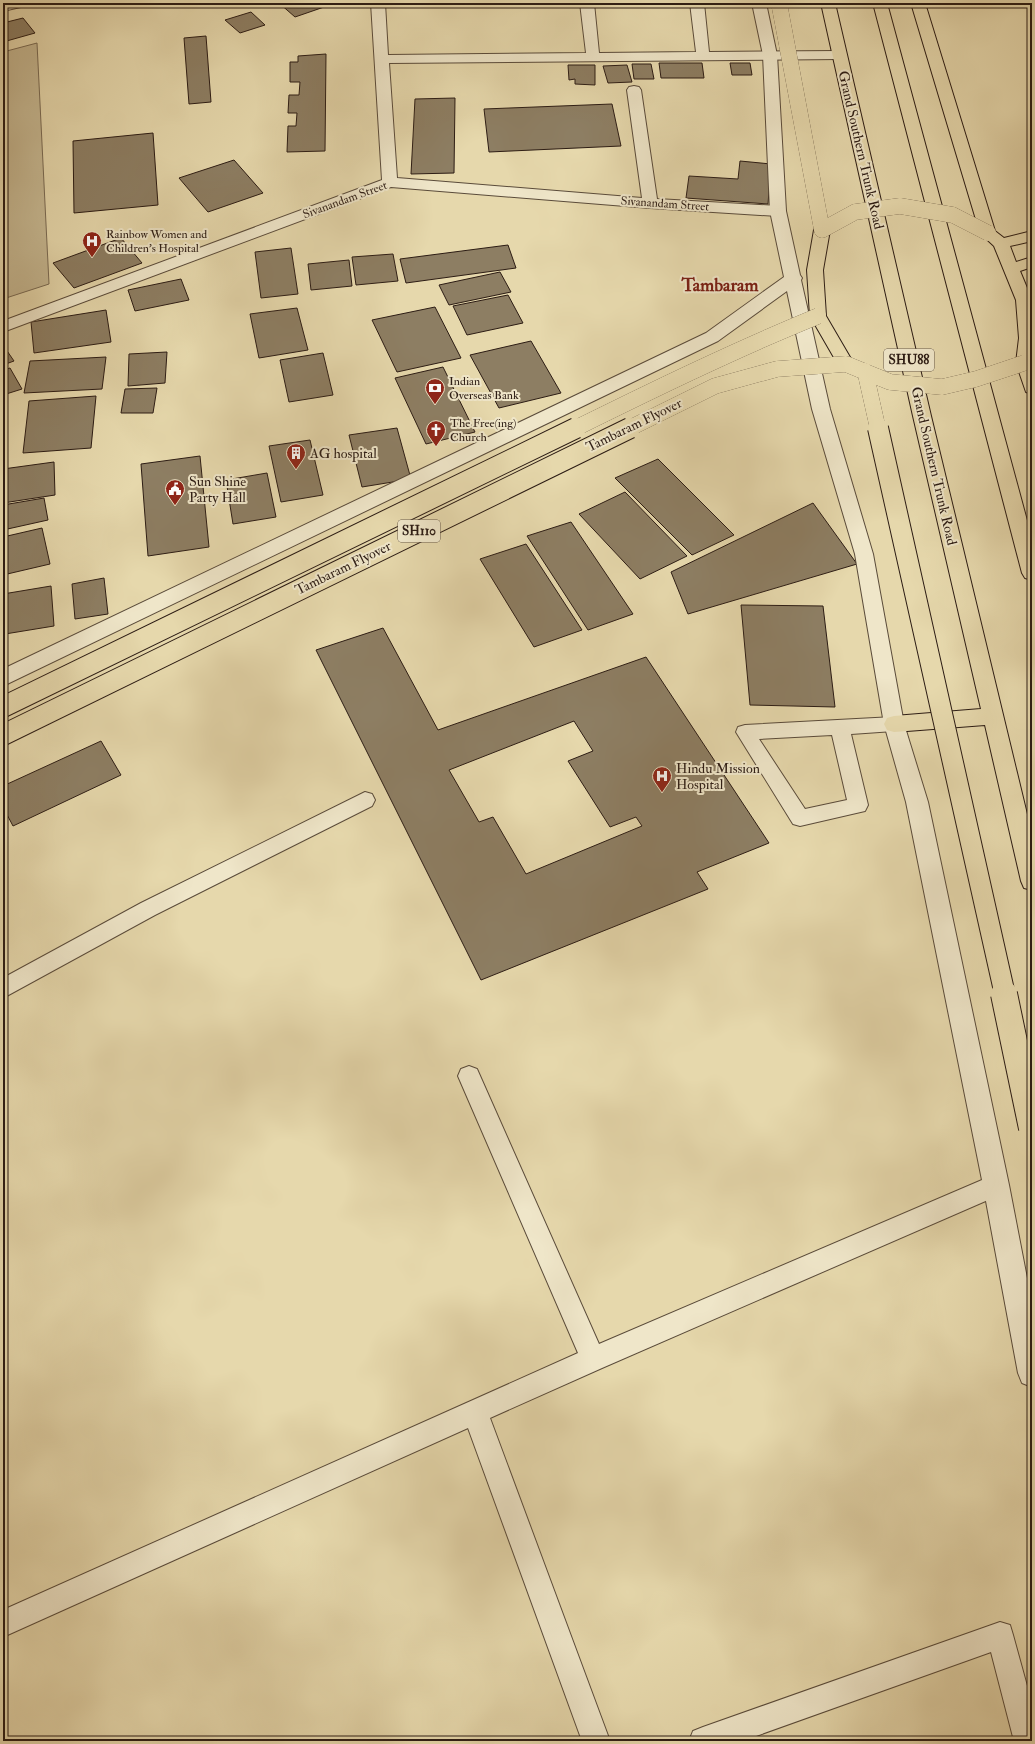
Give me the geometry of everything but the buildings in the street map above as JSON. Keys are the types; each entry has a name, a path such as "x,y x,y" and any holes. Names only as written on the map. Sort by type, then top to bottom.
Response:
{"main road":[{"path":"779,3 822,230 815,270 818,316 846,364 890,382 942,387 976,379 1024,363"},
{"name":"Grand Southern Trunk Road","path":"828,3 920,408 1032,881"},
{"path":"880,3 984,398 1032,572"},
{"path":"918,3 988,233"},
{"path":"822,230 855,212 900,206 953,215 988,233 1001,244 1024,300 1027,338 1024,363 1032,388"},
{"path":"1001,244 1032,236"},
{"path":"1011,269 1032,262"},
{"name":"Tambaram Flyover","path":"3,707 709,363 760,339 818,316"},
{"name":"Tambaram Flyover","path":"3,735 715,386 777,369 846,364"},
{"path":"865,371 994,942 1032,1128"},
{"path":"894,724 993,716"}],"street":[{"path":"3,7 20,3"},
{"path":"378,3 390,182"},
{"path":"587,3 593,57"},
{"path":"697,3 703,56"},
{"path":"759,3 770,55 778,211 794,278 821,409 864,554 894,724 917,802 996,1185 1032,1373"},
{"path":"382,60 839,55"},
{"path":"634,90 650,203"},
{"name":"Sivanandam Street","path":"3,327 390,182 650,203 778,211"},
{"path":"3,678 712,337 794,278"}],"lane":[{"path":"840,727 858,805 800,818 745,732 894,724"},
{"path":"3,989 148,909 365,800"},
{"path":"469,1076 593,1359"},
{"path":"3,1624 593,1359 996,1185"},
{"path":"475,1412 596,1741"},
{"path":"703,1741 1000,1635 1028,1741"}],"shaded area":[{"path":"37,43 49,284 3,299 3,52"}],"place":[{"name":"Rainbow Women and Children's Hospital","path":"92,258"},
{"name":"Indian Overseas Bank","path":"435,405"},
{"name":"The Free(ing) Church","path":"436,447"},
{"name":"AG hospital","path":"296,470"},
{"name":"Sun Shine Party Hall","path":"175,506"},
{"name":"Hindu Mission Hospital","path":"662,793"}],"district":[{"name":"Tambaram","path":"720,285"}]}
